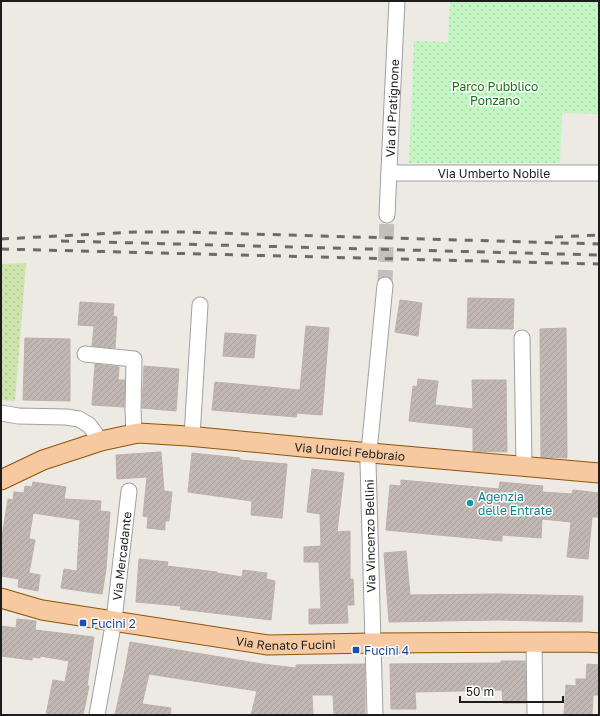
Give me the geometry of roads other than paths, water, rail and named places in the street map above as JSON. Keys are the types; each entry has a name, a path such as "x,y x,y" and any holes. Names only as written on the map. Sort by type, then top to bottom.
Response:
{"main road":[{"name":"Via Undici Febbraio","path":"1,480 42,460 101,441 138,433 192,436 599,473"},
{"name":"Via Renato Fucini","path":"1,598 42,610 268,645 534,642 599,643"}],"street":[{"name":"Via di Pratignone","path":"387,215 398,1"},
{"name":"Via Umberto Nobile","path":"389,173 599,173"},
{"name":"Via Vincenzo Bellini","path":"374,715 368,453 385,285"},
{"path":"192,436 200,305"},
{"path":"522,338 524,466"},
{"path":"85,354 134,359 134,434"},
{"path":"1,413 18,416 66,417 79,419 89,425 101,441"},
{"name":"Via Mercadante","path":"96,715 114,620 129,491"},
{"path":"534,642 535,715"}],"tunnel":[{"path":"385,285 387,215"}],"railway":[{"path":"1,239 136,232 182,232 599,244"},
{"path":"555,237 599,235"},
{"path":"61,241 599,255"},
{"path":"1,249 599,264"}],"place":[{"name":"Agenzia delle Entrate","path":"470,503"},
{"name":"Fucini 2","path":"83,623"},
{"name":"Fucini 4","path":"356,650"}],"park label":[{"name":"Parco Pubblico Ponzano","path":"495,93"}]}
